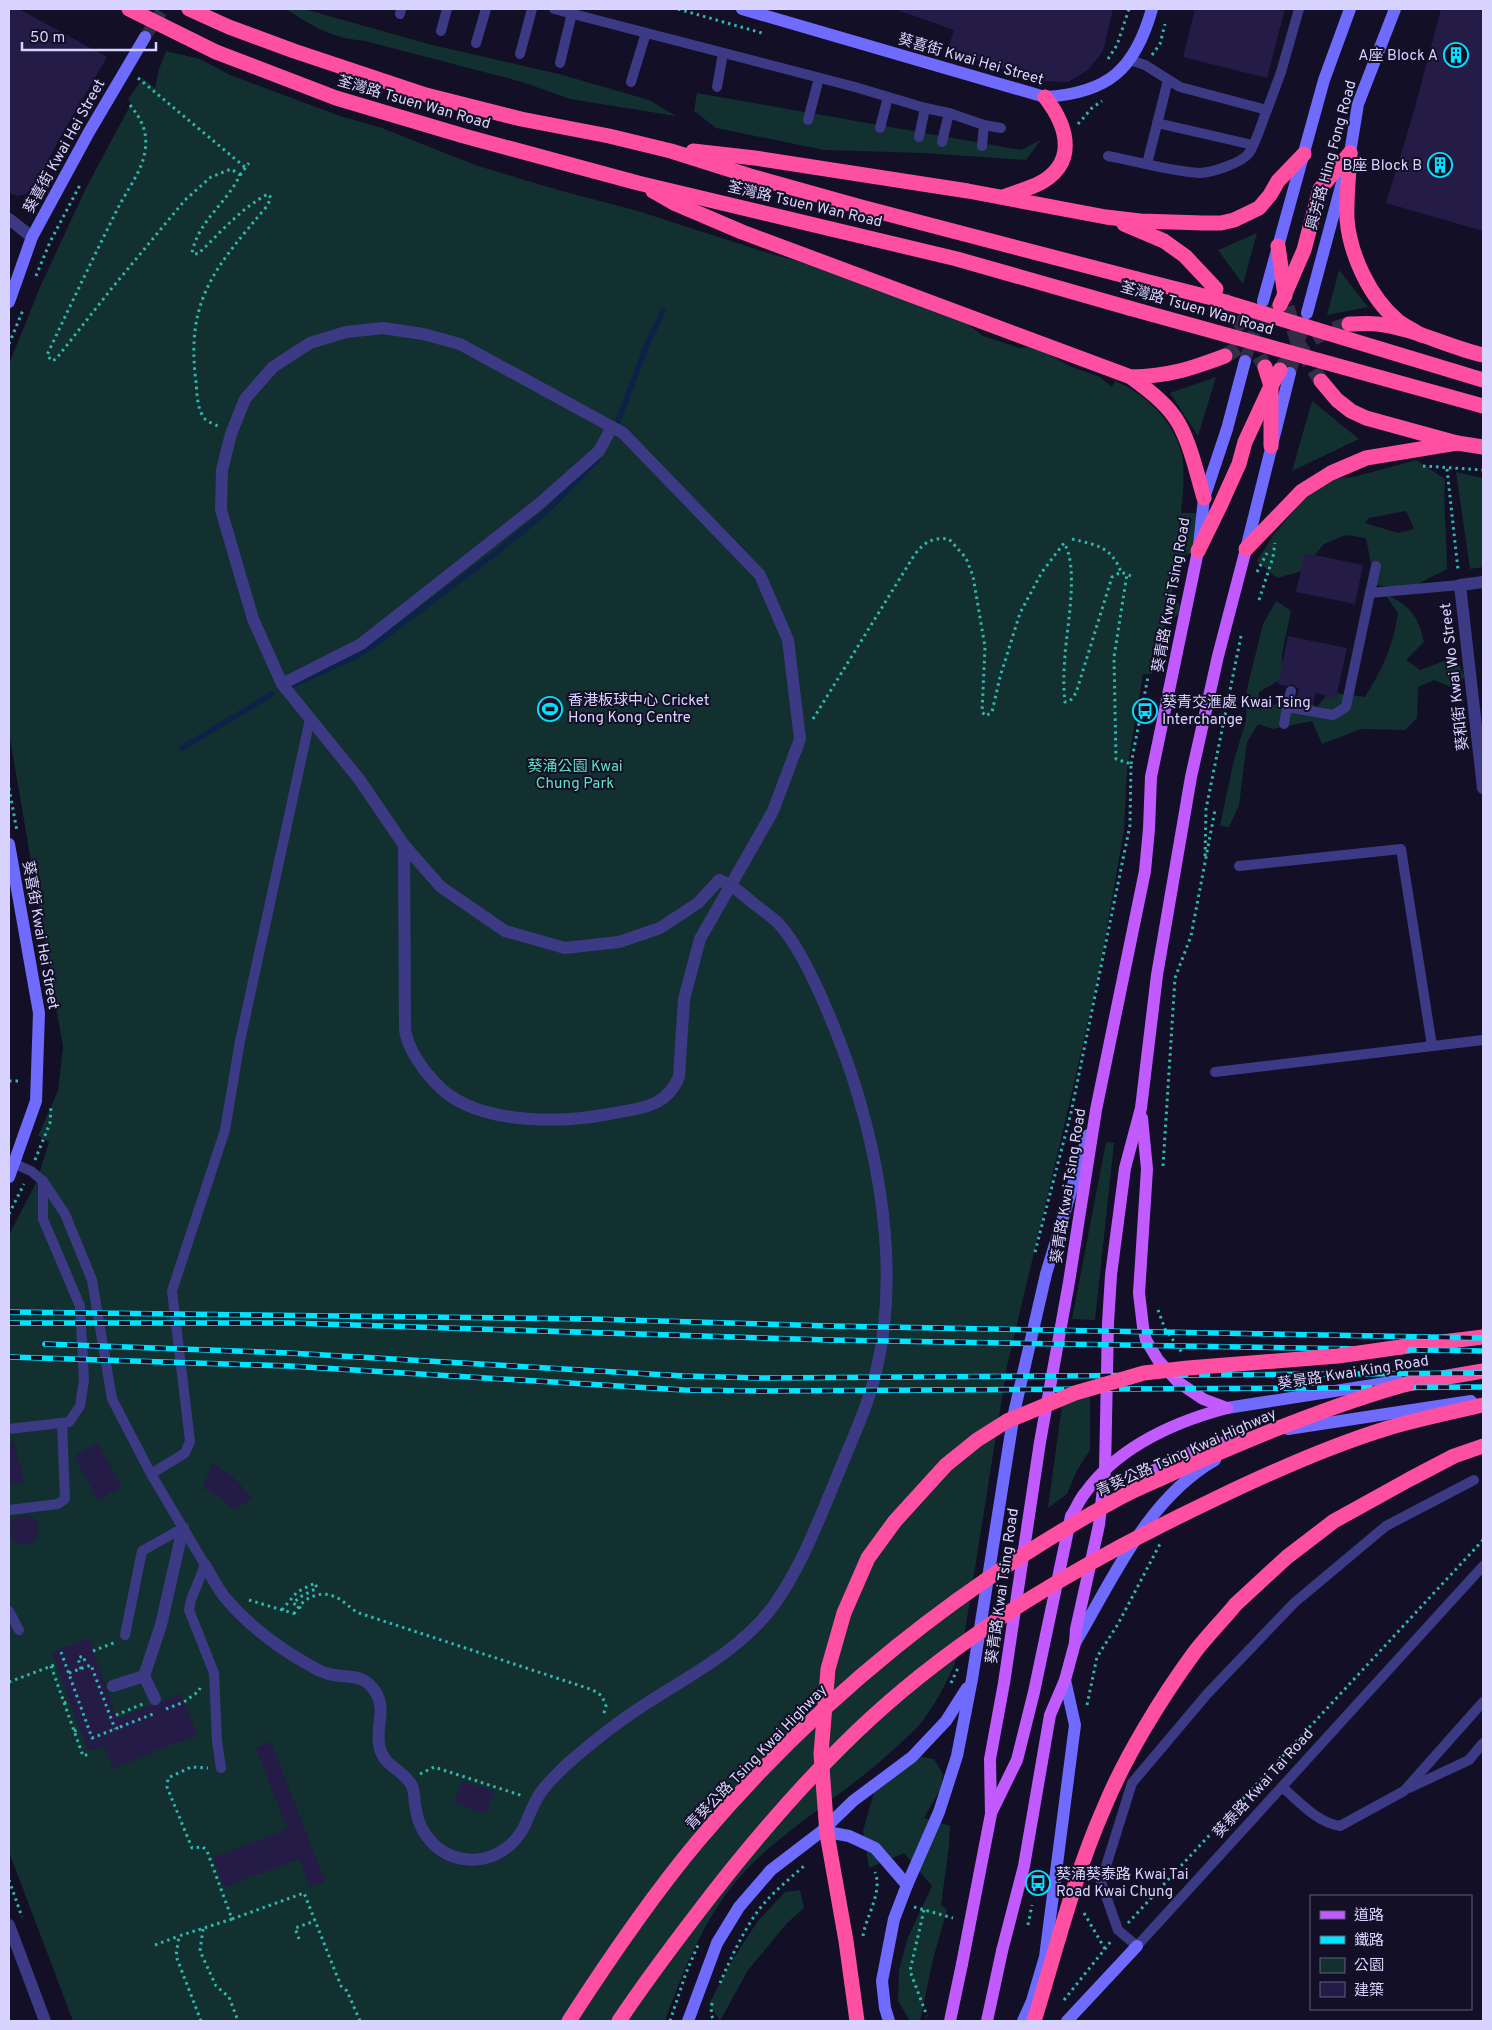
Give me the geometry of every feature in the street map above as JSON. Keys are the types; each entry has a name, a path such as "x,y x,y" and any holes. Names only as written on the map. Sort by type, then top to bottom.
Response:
{"highway":[{"name":"荃灣路 Tsuen Wan Road","path":"128,9 216,52 336,98 455,133 638,182 939,255 1483,406"},
{"name":"荃灣路 Tsuen Wan Road","path":"189,9 229,27 426,95 521,119 609,136 671,151 750,176 861,207 1212,298 1483,380"},
{"path":"1002,197 1037,184 1050,176 1060,166 1065,154 1064,132 1056,112 1045,97"},
{"path":"671,151 704,152 755,158 1002,197 1106,217 1140,221 1203,223 1221,223 1234,220 1259,208 1270,195 1278,180 1304,154"},
{"path":"1278,246 1284,304 1306,245 1320,189 1350,153"},
{"path":"1350,153 1347,219 1353,250 1364,276 1376,297 1397,320 1421,335"},
{"path":"638,182 674,204 742,232 1131,377 1156,396 1178,423 1192,456 1204,498"},
{"path":"1106,217 1164,241 1185,256 1216,289"},
{"path":"1349,324 1377,324 1421,335 1483,355"},
{"path":"1131,377 1160,376 1189,369 1225,356"},
{"path":"1265,366 1270,386 1271,446"},
{"path":"1198,551 1239,464 1245,442 1270,386 1285,372"},
{"path":"1321,381 1337,400 1351,411 1366,418 1457,443 1483,447"},
{"path":"1246,549 1302,491 1331,473 1366,458 1457,443"},
{"path":"857,2021 846,1941 827,1834 821,1754 828,1669 844,1613 868,1558 895,1521 946,1465 976,1440 1007,1421 1075,1393 1144,1373 1338,1356 1483,1337"},
{"name":"青葵公路 Tsing Kwai Highway","path":"569,2021 661,1888 699,1840 747,1787 795,1737 852,1684 952,1602 1039,1544 1127,1494 1243,1442 1378,1392 1407,1384 1483,1372"},
{"path":"619,2021 682,1933 746,1849 806,1781 872,1718 975,1634 1149,1530 1256,1479 1388,1428 1483,1405"},
{"path":"1034,2021 1078,1876 1104,1807 1166,1694 1195,1652 1236,1604 1272,1570 1334,1521 1410,1478 1454,1456 1483,1446"}],"main road":[{"name":"葵喜街 Kwai Hei Street","path":"742,9 757,11 1045,97 1067,96 1089,90 1116,75 1130,60 1144,34 1152,9"},
{"name":"興芳路 Hing Fong Road","path":"1263,301 1324,80 1350,9"},
{"name":"興芳路 Hing Fong Road","path":"1307,313 1350,153 1358,104 1395,9"},
{"name":"葵喜街 Kwai Hei Street","path":"9,302 32,237 89,132 145,37"},
{"name":"葵青路 Kwai Tsing Road","path":"950,2021 991,1814 990,1759 1004,1683 1040,1442 1072,1264 1096,1110 1145,871 1152,777 1198,551 1204,498 1227,429 1245,361"},
{"path":"987,2021 1002,1951 1024,1866 1050,1715 1065,1680 1075,1643 1099,1524 1105,1470 1107,1340 1111,1275 1125,1168 1141,1108 1157,975 1191,778 1218,656 1271,446 1285,372"},
{"name":"葵喜街 Kwai Hei Street","path":"9,844 39,1013 36,1101 9,1177"},
{"path":"1141,1108 1147,1169 1139,1293 1142,1327 1146,1340 1158,1360 1178,1382 1203,1399 1227,1408"},
{"path":"889,2021 885,2008 882,1981 894,1920 906,1885 939,1812 957,1756 972,1679 1014,1414 1046,1274 1096,1110"},
{"name":"葵景路 Kwai King Road","path":"1227,1408 1483,1368"},
{"path":"1099,1524 1126,1491 1150,1472 1176,1457 1205,1447 1283,1430 1483,1399"},
{"path":"991,1814 1017,1760 1034,1692 1071,1516 1084,1494 1105,1470 1131,1450 1158,1434 1186,1421 1227,1408"},
{"path":"1075,1643 1132,1545 1156,1512 1174,1492 1196,1472 1232,1450 1283,1430"},
{"path":"691,2019 717,1943 739,1907 771,1870 822,1831 853,1801 912,1757 946,1721 972,1679"},
{"path":"1023,2021 1032,2001 1045,1957 1075,1725 1065,1680"},
{"path":"822,1831 849,1836 875,1848 906,1885"},
{"name":"葵泰路 Kwai Tai Road","path":"1067,2021 1137,1946"}],"street":[{"path":"9,219 32,237"},
{"path":"205,1566 225,1598 278,1645 324,1673 357,1677 370,1684 377,1694 381,1707 378,1740 380,1752 388,1764 409,1780 414,1792 417,1816 425,1834 443,1851 460,1858 468,1860 488,1857 507,1848 520,1833 534,1803 552,1779 599,1737 720,1656 746,1635 773,1606 814,1532 866,1404 880,1354 885,1320 886,1289 883,1226 874,1157 855,1082 843,1048 816,984 789,939 775,921 732,885 719,880 698,904 660,928 619,942 565,948 505,931 441,887 404,845 359,779 282,684 253,619 221,510 222,470 231,434 245,399 274,367 310,343 346,332 383,328 423,334 460,344 623,433 760,575 788,640 800,739 773,811 732,885 697,948 684,999 680,1071 670,1093 651,1106 588,1118 564,1120 528,1118 484,1110 449,1096 430,1077 416,1060 410,1048 405,1024 404,845"},
{"path":"282,684 361,644 539,504 599,451 612,427"},
{"name":"葵和街 Kwai Wo Street","path":"1483,582 1460,585 1483,788"},
{"path":"153,1700 144,1676 161,1625 183,1528"},
{"path":"113,1686 144,1676"},
{"path":"9,1925 45,2021"}],"lane":[{"path":"441,31 447,9"},
{"path":"476,43 486,9"},
{"path":"520,54 532,9"},
{"path":"554,9 819,78 925,108 950,113 984,126 1001,128"},
{"path":"1108,156 1201,173 1237,162 1248,155 1282,72 1299,9"},
{"path":"560,63 572,14"},
{"path":"631,82 646,33"},
{"path":"717,87 723,53"},
{"path":"1130,60 1144,65 1180,87 1267,110"},
{"path":"808,120 819,78"},
{"path":"1147,164 1168,80"},
{"path":"880,128 888,97"},
{"path":"919,137 925,108"},
{"path":"942,142 950,113"},
{"path":"1157,123 1252,145"},
{"path":"982,146 984,126"},
{"path":"1287,707 1333,715 1346,707 1376,566"},
{"path":"1370,593 1460,585"},
{"path":"1284,724 1291,690"},
{"path":"151,1474 185,1453 190,1441 172,1290 225,1130 240,1041 310,719"},
{"path":"1239,866 1401,849 1432,1046"},
{"path":"1215,1072 1483,1040"},
{"path":"15,1164 31,1171 43,1181 65,1214 92,1280 112,1399 151,1474 205,1566 193,1594 189,1610 214,1672 217,1741 221,1768"},
{"path":"9,1429 69,1422 80,1406 84,1380 80,1306 43,1219 43,1181"},
{"path":"9,1510 58,1504 65,1499 62,1423"},
{"path":"1137,1946 1118,1930 1101,1882 1132,1782 1208,1693 1294,1603 1386,1526 1474,1480"},
{"path":"123,1638 142,1551 183,1528"},
{"name":"葵泰路 Kwai Tai Road","path":"1137,1946 1483,1566"},
{"path":"9,1610 18,1630"},
{"path":"1404,1791 1483,1702"},
{"path":"1282,1787 1319,1819 1328,1824 1340,1826 1404,1791 1469,1760 1483,1744"}],"path":[{"path":"1105,63 1117,45 1128,9"},
{"path":"132,86 142,70"},
{"path":"137,78 246,168"},
{"path":"130,105 142,120 145,138 144,153 134,179 47,355 52,361 56,359 112,288 196,189 211,177 231,170 240,175"},
{"path":"205,418 199,406 192,356 198,310 208,282 224,257 267,206 271,198 268,194 260,198 198,254 192,253 194,241 249,163"},
{"path":"35,279 50,242 82,180"},
{"path":"9,344 24,307"},
{"path":"1420,466 1483,470"},
{"path":"1447,469 1460,585"},
{"path":"1256,578 1276,534 1272,557 1259,600"},
{"path":"825,699 915,554 926,542 937,538 949,539 966,558 973,576 985,647 982,712 986,716 992,712 1000,677 1020,612 1042,572 1064,543 1069,551 1071,585 1063,684 1065,702 1070,701 1076,693 1112,577 1121,572 1131,576"},
{"path":"1072,539 1105,548 1116,560 1121,572"},
{"path":"1127,574 1114,657 1116,759 1131,764"},
{"path":"1205,864 1206,809 1242,629"},
{"path":"1035,1254 1071,1113 1130,824 1131,764 1148,677"},
{"path":"1163,1176 1175,978 1191,936 1216,810"},
{"path":"9,1082 18,1081"},
{"path":"1156,1304 1165,1329 1173,1342 1188,1359"},
{"path":"1062,2002 1104,1949 1483,1540"},
{"path":"1087,1711 1097,1657 1118,1624 1162,1541"},
{"path":"282,1610 296,1592 315,1583 316,1588 300,1596 293,1603 302,1609"},
{"path":"294,1614 298,1607 308,1598 316,1595 334,1596 360,1613 593,1690 602,1696 606,1706 602,1720"},
{"path":"249,1600 299,1615"},
{"path":"93,1651 123,1638"},
{"path":"61,1652 92,1738 120,1727"},
{"path":"81,1668 78,1658 83,1656 85,1661"},
{"path":"949,1687 960,1663"},
{"path":"9,1682 56,1664"},
{"path":"68,1673 91,1665 115,1729"},
{"path":"51,1666 83,1756 89,1754"},
{"path":"116,1715 153,1700"},
{"path":"64,1703 70,1701"},
{"path":"74,1731 80,1729"},
{"path":"221,1768 191,1767 168,1778 167,1787 192,1848 203,1846 207,1851 232,1919"},
{"path":"409,1780 434,1767 520,1796 534,1803"},
{"path":"719,1986 730,1960 756,1914 776,1891 809,1861"},
{"path":"862,1940 876,1894 877,1877 874,1870"},
{"path":"154,1945 304,1893 341,1986 346,1990 360,2021"},
{"path":"1028,1925 1032,1905"},
{"path":"916,1908 953,1918"},
{"path":"924,1910 910,1971 927,2016"},
{"path":"1082,1910 1104,1949"},
{"path":"299,1939 295,1928 315,1921"},
{"path":"203,1929 200,1951 216,1986 229,1997 238,2021"},
{"path":"179,1936 176,1956 201,2021"},
{"path":"670,2021 686,1973 699,1943"},
{"path":"903,1970 910,1971"},
{"path":"714,2021 711,2008 715,1995"}],"green space":[{"path":"286,9 304,9 432,45 559,74 649,100 676,116 570,99 522,82 365,41 342,37 323,31"},
{"name":"葵涌公園 Kwai Chung Park","path":"166,51 200,59 230,75 340,116 382,128 475,165 558,190 638,211 791,259 960,318 983,336 1020,348 1035,346 1069,366 1100,377 1112,387 1115,381 1126,386 1148,401 1166,420 1173,431 1182,455 1184,477 1181,513 1196,513 1198,551 1176,558 1171,599 1185,607 1163,629 1152,674 1143,674 1127,770 1124,830 1100,968 1007,1366 963,1644 939,1695 927,1715 914,1731 875,1766 782,1837 747,1869 733,1886 720,1903 698,1941 665,2021 73,2021 9,1852 9,1235 37,1181 49,1142 38,1136 58,1091 63,1047 9,733 9,364 41,285 86,188 131,104 128,99 143,78 155,88 159,69"},
{"path":"697,93 1021,150 1041,140 1026,160 924,153 824,150 716,128 694,111"},
{"path":"1257,233 1243,284 1218,250"},
{"path":"1339,270 1368,307 1327,315"},
{"path":"1216,377 1198,436 1170,393"},
{"path":"1312,401 1359,439 1292,471"},
{"path":"1416,460 1445,479 1447,569 1408,589 1375,585 1366,538 1346,535 1324,544 1302,571 1277,578 1257,561 1272,537 1306,496 1335,478 1354,477","holes":["1406,511 1414,529 1398,533 1365,523 1369,518"]},
{"path":"1456,472 1483,478 1483,567 1470,569"},
{"path":"1385,594 1401,602 1412,612 1422,633 1424,642 1406,660 1420,670 1455,657 1465,677 1453,688 1434,680 1418,687 1417,718 1405,730 1361,729 1322,744 1312,721 1273,729 1258,724 1247,742 1239,805 1229,827 1220,826 1233,764 1246,720 1247,689 1263,624 1276,601 1291,611 1282,654 1282,679 1259,692 1259,710 1300,695 1317,707 1329,692 1365,697 1386,657 1396,626 1398,613"},
{"path":"1106,1142 1114,1143 1095,1320 1072,1319"},
{"path":"1090,1392 1090,1450 1076,1472 1067,1494 1048,1508 1062,1405"},
{"path":"905,1754 934,1759 943,1774 941,1788 924,1818 950,1826 941,1905 947,1910 933,1959 920,2021 910,2021 898,2001 899,1970 908,1937 932,1886 904,1853 869,1868 863,1831 877,1782"},
{"path":"800,1890 804,1908 787,1923 748,1970 720,2021 709,2004 732,1961 757,1922 785,1892"}],"building":[{"path":"9,9 19,9 107,57 59,139 35,187 26,194 18,196 9,193"},
{"path":"900,9 1113,9 1103,51 1088,70 1068,82 1037,81 948,49 954,30 900,11"},
{"path":"1195,9 1285,9 1267,78 1183,57"},
{"path":"1441,9 1483,9 1483,231 1386,203 1414,111"},
{"path":"1305,553 1363,565 1355,604 1296,592"},
{"path":"1288,636 1347,648 1336,698 1316,693 1313,704 1296,701 1299,689 1292,684 1287,686 1278,684"},
{"path":"14,1441 24,1482 9,1486 9,1442"},
{"path":"98,1443 122,1487 98,1500 74,1456"},
{"path":"212,1463 234,1478 253,1498 233,1509 220,1497 203,1488"},
{"path":"24,1515 34,1520 39,1530 34,1540 24,1545 14,1540 9,1530 14,1520"},
{"path":"89,1638 117,1719 150,1706 158,1706 163,1701 181,1694 198,1736 165,1747 113,1769 103,1746 88,1751 52,1652"},
{"path":"271,1742 325,1881 310,1887 299,1859 224,1887 213,1858 287,1829 256,1748"},
{"path":"462,1781 494,1791 487,1814 454,1803"}],"waterway":[{"path":"618,421 648,342 663,311"},
{"path":"291,686 361,654 374,645 498,551 547,511 597,460"},
{"path":"182,748 272,694"}],"tunnel":[{"path":"145,37 163,9"},
{"path":"1223,298 1233,309 1265,367"},
{"path":"1245,361 1263,304"},
{"path":"1225,356 1255,335 1279,307"},
{"path":"1287,307 1299,346 1321,381"},
{"path":"1290,373 1306,318"},
{"path":"1280,370 1295,352 1310,340 1349,324"}],"railway":[{"path":"9,1312 591,1319 830,1326 1483,1338"},
{"path":"9,1323 290,1323 829,1340 1483,1351"},
{"path":"45,1344 289,1353 684,1376 761,1378 1483,1373"},
{"path":"9,1357 289,1366 684,1390 1483,1387"}],"place":[{"name":"A座 Block A","path":"1456,55"},
{"name":"B座 Block B","path":"1440,165"},
{"name":"香港板球中心 Cricket Hong Kong Centre","path":"550,709"},
{"name":"葵青交滙處 Kwai Tsing Interchange","path":"1145,711"},
{"name":"葵涌葵泰路 Kwai Tai Road Kwai Chung","path":"1038,1883"}]}
